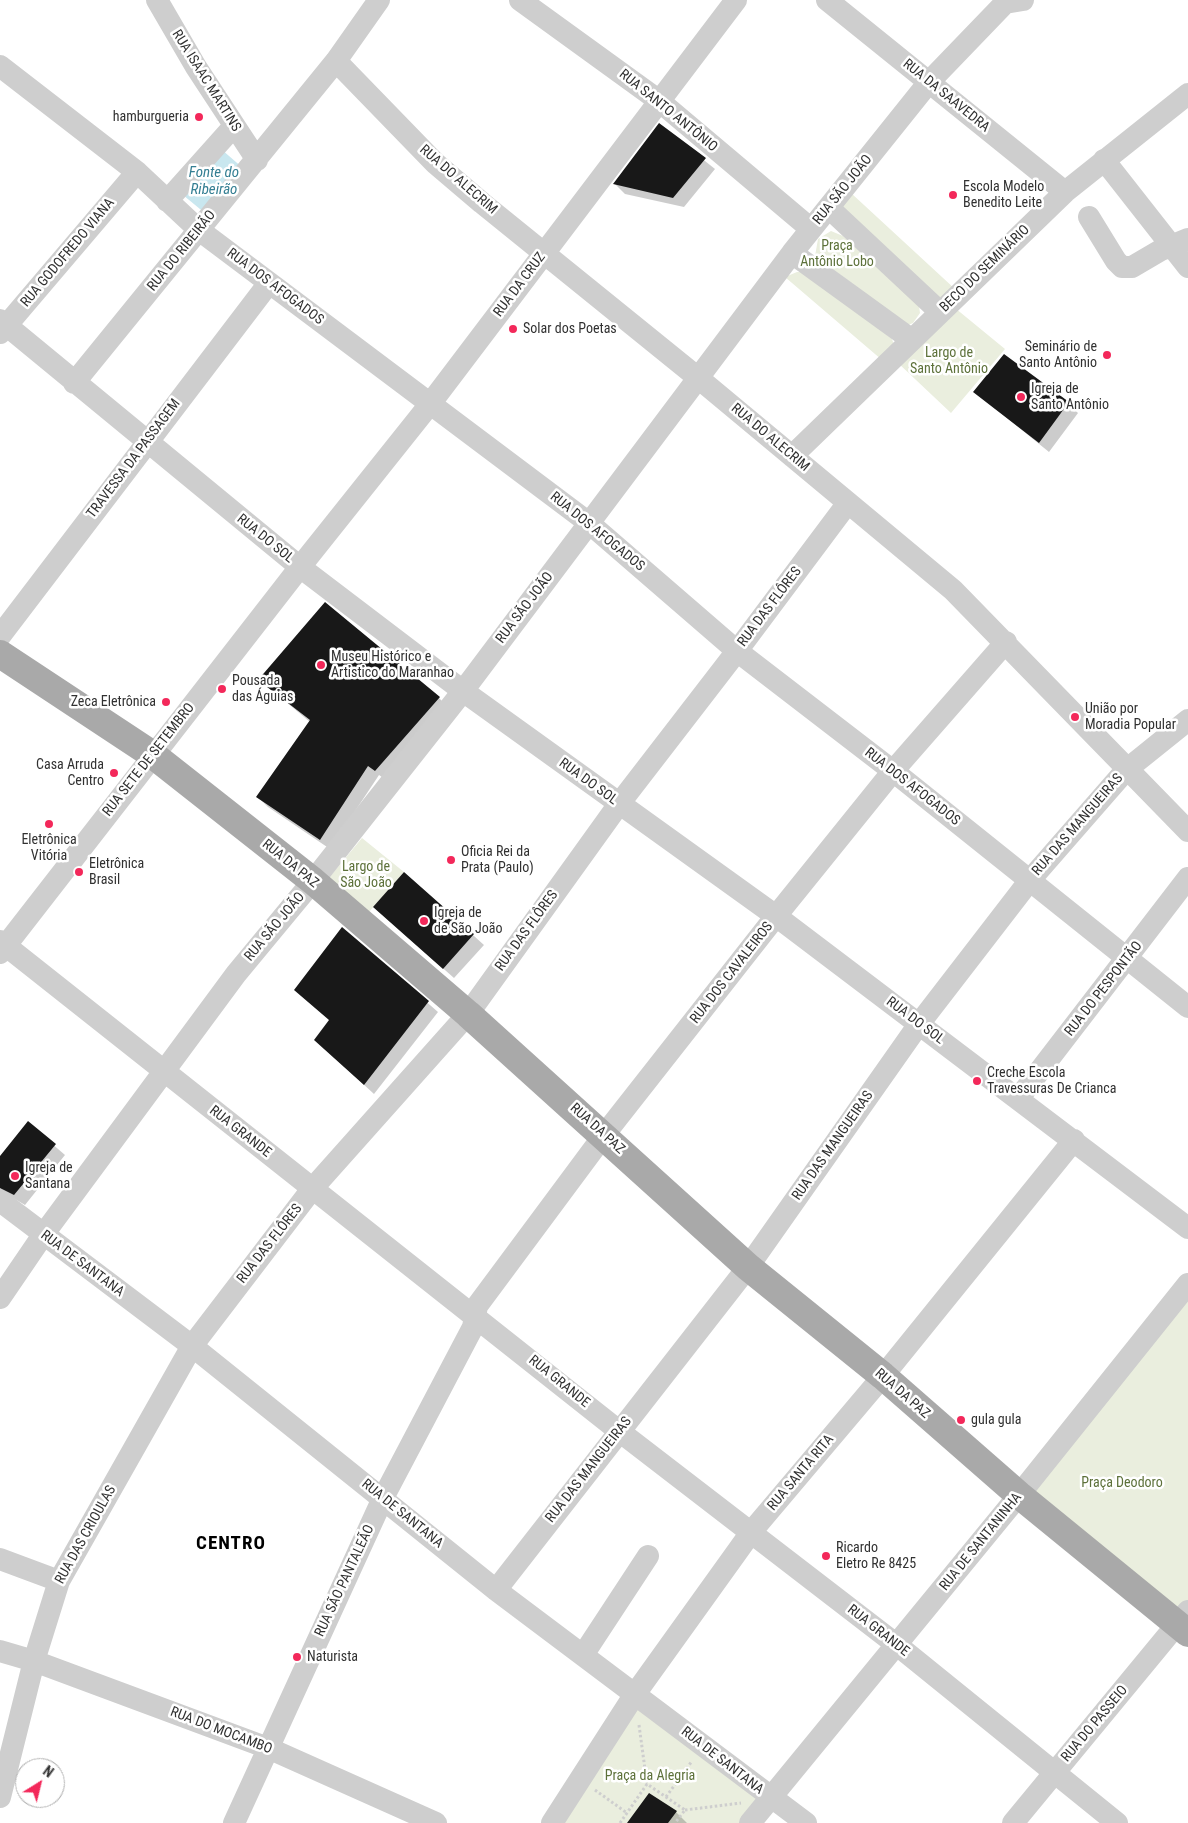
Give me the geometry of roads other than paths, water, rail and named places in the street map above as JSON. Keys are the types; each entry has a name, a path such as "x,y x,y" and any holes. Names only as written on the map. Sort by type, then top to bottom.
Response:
{"main road":[{"name":"RUA DA PAZ","path":"0,654 153,755 312,881 468,1014 748,1267 882,1376 1019,1495 1184,1623"}],"street":[{"name":"RUA ISAAC MARTINS","path":"157,0 196,68 257,160"},
{"name":"RUA DO RIBEIRÃO","path":"74,383 257,160 336,60 379,0"},
{"name":"RUA SANTO ANTÔNIO","path":"520,0 658,100 811,229"},
{"name":"RUA DA CRUZ","path":"300,567 430,404 658,100 736,0"},
{"name":"RUA DA SAAVEDRA","path":"827,0 1065,192"},
{"name":"RUA SÃO JOÃO","path":"0,1298 163,1071 236,974 463,691 792,253 929,82 1011,1"},
{"name":"RUA DO ALECRIM","path":"336,60 436,163 482,203 697,377 847,504 953,590 1006,642 1126,770 1188,831"},
{"name":"RUA DOS AFOGADOS","path":"0,66 137,172 199,230 589,523 737,651 893,771 1188,1007"},
{"name":"BECO DO SEMINÁRIO","path":"792,456 1065,192 1188,94"},
{"path":"167,201 234,126"},
{"path":"1104,160 1180,242 1188,267"},
{"name":"RUA GODOFREDO VIANA","path":"2,326 137,172"},
{"path":"828,208 940,312"},
{"path":"1089,218 1116,261 1122,267 1132,267 1180,242"},
{"path":"792,253 912,340"},
{"name":"TRAVESSA DA PASSAGEM","path":"0,636 269,283"},
{"name":"RUA DO SOL","path":"2,326 300,567 463,691 776,916 1188,1228"},
{"name":"RUA DAS FLÔRES","path":"192,1346 312,1189 468,1014 619,804 847,504"},
{"name":"RUA SETE DE SETEMBRO","path":"2,947 47,893 300,567"},
{"name":"RUA DOS CAVALEIROS","path":"476,1316 477,1306 604,1135 776,916 893,771 1006,642"},
{"name":"RUA DAS MANGUEIRAS","path":"496,1590 748,1267 919,1024 1030,880 1126,770 1188,720"},
{"name":"RUA DO PESPONTÃO","path":"1018,1099 1188,878"},
{"name":"RUA GRANDE","path":"2,947 476,1316 619,1431 752,1531 897,1645 1117,1823"},
{"name":"RUA SANTA RITA","path":"552,1823 635,1694 709,1588 752,1531 882,1376 1074,1140"},
{"name":"RUA DE SANTANA","path":"0,1201 43,1236 192,1346 384,1498 496,1590 635,1694 757,1808 806,1823"},
{"name":"RUA DE SANTANINHA","path":"757,1808 897,1645 1188,1284"},
{"name":"RUA SÃO PANTALEÃO","path":"234,1823 384,1498 473,1327 476,1316"},
{"name":"RUA DAS CRIOULAS","path":"0,1797 34,1661 59,1581 192,1346"},
{"path":"583,1655 648,1556"},
{"path":"0,1559 59,1581"},
{"name":"RUA DO PASSEIO","path":"1013,1823 1184,1623"},
{"name":"RUA DO MOCAMBO","path":"0,1651 34,1661 268,1748 436,1823"}],"water":[{"name":"Fonte do Ribeirão","path":"221,149 244,169 206,214 183,195"}],"place":[{"name":"hamburgueria","path":"199,117"},
{"name":"Escola Modelo Benedito Leite","path":"953,195"},
{"name":"Solar dos Poetas","path":"513,329"},
{"name":"Seminário de Santo Antônio","path":"1107,355"},
{"name":"Igreja de Santo Antônio","path":"1021,397"},
{"name":"Museu Histórico e Artistico do Maranhao","path":"321,665"},
{"name":"Pousada das Águias","path":"222,689"},
{"name":"Zeca Eletrônica","path":"166,702"},
{"name":"União por Moradia Popular","path":"1075,717"},
{"name":"Casa Arruda Centro","path":"114,773"},
{"name":"Eletrônica Vitória","path":"49,824"},
{"name":"Oficia Rei da Prata (Paulo)","path":"451,860"},
{"name":"Eletrônica Brasil","path":"79,872"},
{"name":"Igreja de de São João","path":"424,921"},
{"name":"Creche Escola Travessuras De Crianca","path":"977,1081"},
{"name":"Igreja de Santana","path":"15,1176"},
{"name":"gula gula","path":"961,1420"},
{"name":"Ricardo Eletro Re 8425","path":"826,1556"},
{"name":"Naturista","path":"297,1657"}],"district":[{"name":"CENTRO","path":"231,1544"}],"park label":[{"name":"Praça Antônio Lobo","path":"837,254"},
{"name":"Largo de Santo Antônio","path":"949,362"},
{"name":"Largo de São João","path":"366,876"},
{"name":"Praça Deodoro","path":"1122,1483"},
{"name":"Praça da Alegria","path":"650,1776"}]}
